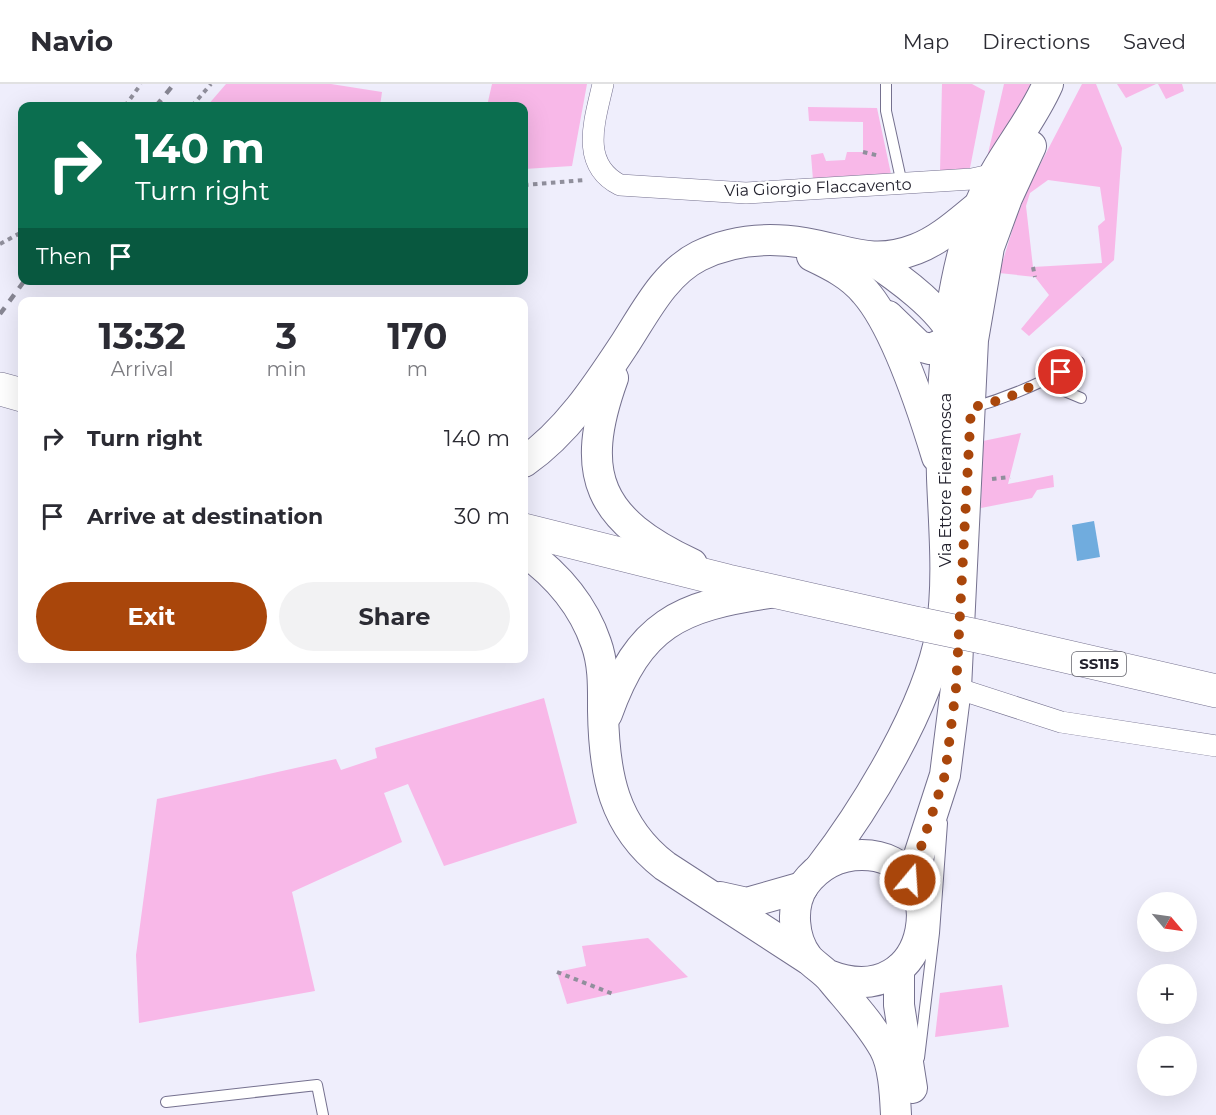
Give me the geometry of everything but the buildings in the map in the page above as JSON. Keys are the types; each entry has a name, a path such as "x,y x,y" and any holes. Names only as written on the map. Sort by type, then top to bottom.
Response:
{"main road":[{"name":"Via Ettore Fieramosca","path":"811,877 855,822 901,739 934,666 941,630 946,548 942,476 950,334 963,254 1048,84"},
{"name":"Via Ettore Fieramosca","path":"910,880 945,775 956,688 967,505 973,340 994,192 1060,84"},
{"path":"868,258 916,249 940,237 994,192"},
{"path":"766,239 832,265 852,279 919,346 930,350 950,334"},
{"path":"528,459 551,441 576,414 660,290 696,257 718,247 742,241 766,239 806,243 868,258 902,279 950,334 959,350 954,440 967,505"},
{"path":"873,302 907,371 942,476"},
{"path":"627,341 603,407 595,442 598,476 609,500 622,519 649,542 728,581"},
{"path":"0,389 18,394"},
{"path":"528,531 776,592"},
{"path":"528,554 570,594 596,644 602,670 603,725 609,777 628,830 646,852 818,967 845,982 864,983 882,979 899,969 919,943 923,927 923,910 919,894 910,880 899,868 884,859 868,855 851,855 835,859 811,877 747,903 714,896"},
{"path":"603,725 617,686 644,644 660,628 678,616 704,605 776,592"},
{"name":"SS115","path":"776,592 1216,691"},
{"path":"811,877 795,916 798,939 818,967 860,1014 886,1050 907,1111"},
{"path":"899,969 899,1005 907,1111"}],"street":[{"path":"603,84 593,127 594,151 607,178"},
{"name":"Via Giorgio Flaccavento","path":"607,178 620,185 746,193 972,179 994,192"},
{"path":"956,688 1061,722 1216,746"}],"lane":[{"path":"886,84 886,111 902,184"},
{"path":"971,408 1007,398 1079,362"},
{"path":"1043,382 1081,398"},
{"path":"907,1111 934,933 945,775"},
{"path":"166,1102 317,1085 323,1115"}],"path":[{"path":"128,102 141,84"},
{"path":"195,102 211,84"},
{"path":"863,152 887,156"},
{"path":"528,185 607,178"},
{"path":"0,244 18,234"},
{"path":"1033,267 1035,277"},
{"path":"982,480 1010,477"},
{"path":"557,972 613,994"}],"shaded area":[{"path":"226,84 331,84 382,92 381,102 210,102"},
{"path":"492,84 587,84 572,166 528,169 528,102 488,102"},
{"path":"942,84 972,84 985,91 970,168 940,172"},
{"path":"1004,84 1035,84 987,158"},
{"path":"1082,84 1096,84 1122,148 1114,260 1029,336 1021,329 1049,295 1035,277 999,273 1017,215 1032,180","holes":["1048,180 1100,187 1105,220 1098,226 1102,263 1033,267 1026,206 1030,193"]},
{"path":"1117,84 1156,84 1126,98"},
{"path":"1158,84 1182,84 1184,91 1166,99"},
{"path":"808,107 877,108 891,174 813,180 811,155 823,153 826,161 845,160 847,152 863,152 863,122 809,121"},
{"path":"1021,433 1008,484 1053,475 1054,487 1037,490 1032,498 981,508 983,441"},
{"path":"544,698 577,823 444,866 408,784 384,793 402,842 292,892 315,991 139,1023 136,955 157,799 336,759 341,770 377,758 375,748"},
{"path":"648,938 688,977 567,1004 557,972 586,966 582,946"},
{"path":"1002,985 1009,1027 935,1037 940,993"}],"water":[{"path":"1094,521 1100,557 1077,561 1072,525"}],"railway":[{"path":"159,102 174,84"},
{"path":"0,314 21,285"}],"route":[{"path":"910,880 945,775 956,688 971,408 1007,398 1061,372"}]}
